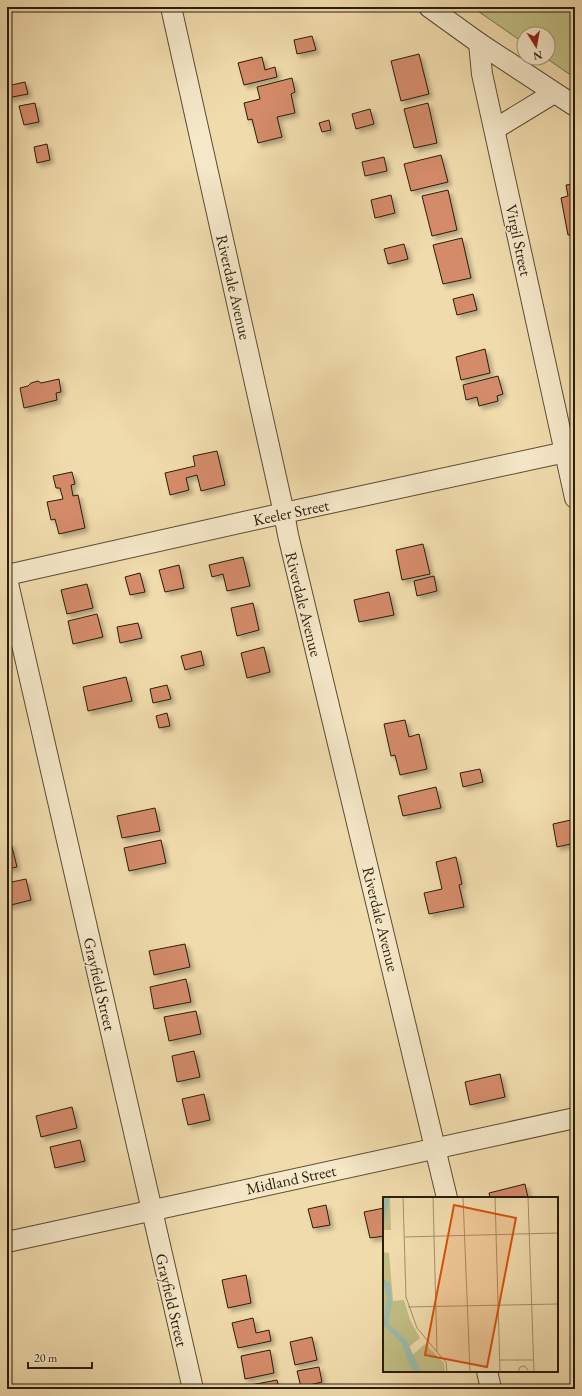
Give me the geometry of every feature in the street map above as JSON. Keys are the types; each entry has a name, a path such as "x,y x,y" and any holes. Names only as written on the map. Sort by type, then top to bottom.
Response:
{"street":[{"name":"Riverdale Avenue","path":"171,7 290,543 448,1197"},
{"path":"429,7 479,44 575,106"},
{"name":"Virgil Street","path":"479,44 482,74 570,452 575,498"},
{"path":"495,129 554,93"},
{"name":"Keeler Street","path":"7,575 284,513 570,452"},
{"name":"Grayfield Street","path":"7,579 193,1389"},
{"name":"Midland Street","path":"7,1242 575,1118"},
{"path":"487,1372 491,1389"}],"shaded area":[{"path":"472,7 575,7 575,78 556,65 556,26 516,26 516,37"}],"building":[{"path":"312,36 316,50 297,54 294,40"},
{"path":"419,54 429,94 401,101 391,61"},
{"path":"262,57 265,70 275,67 277,77 244,85 238,63"},
{"path":"292,78 295,92 291,94 295,113 277,117 282,137 258,143 252,119 248,120 244,103 260,99 257,87"},
{"path":"25,82 28,94 7,98 7,86"},
{"path":"35,103 39,122 24,125 19,106"},
{"path":"428,103 437,143 414,148 404,109"},
{"path":"370,109 374,124 356,129 352,114"},
{"path":"329,120 331,130 322,132 319,123"},
{"path":"47,144 50,160 37,163 34,147"},
{"path":"441,155 448,182 411,191 404,164"},
{"path":"384,157 387,171 365,176 362,162"},
{"path":"575,184 575,234 568,235 561,198 568,196 566,185"},
{"path":"448,190 457,230 432,236 422,196"},
{"path":"391,195 395,213 375,218 371,200"},
{"path":"462,238 471,278 443,284 433,245"},
{"path":"404,244 408,259 388,264 384,249"},
{"path":"473,294 477,310 457,315 453,299"},
{"path":"485,349 490,373 461,380 456,357"},
{"path":"498,376 503,394 497,396 498,401 479,406 477,397 466,400 463,385"},
{"path":"59,379 61,392 56,393 57,400 24,408 20,388 38,381 41,383"},
{"path":"217,451 225,485 201,491 197,475 186,478 189,490 170,495 165,473 195,466 193,456"},
{"path":"72,472 75,484 71,485 73,496 78,495 85,528 59,534 55,519 51,520 47,502 63,499 60,488 56,488 53,476"},
{"path":"423,544 430,574 402,580 396,550"},
{"path":"243,557 250,586 227,591 223,574 212,577 209,565"},
{"path":"179,565 184,588 165,592 159,570"},
{"path":"140,573 145,592 130,595 125,577"},
{"path":"434,576 437,591 417,596 414,581"},
{"path":"87,584 93,608 67,614 61,590"},
{"path":"389,592 394,615 359,622 354,600"},
{"path":"253,603 259,630 237,636 231,608"},
{"path":"97,614 103,637 73,644 68,621"},
{"path":"138,623 142,638 120,643 117,627"},
{"path":"264,647 270,672 247,678 241,653"},
{"path":"201,651 204,665 185,670 181,656"},
{"path":"126,677 132,701 88,711 83,687"},
{"path":"167,685 171,699 153,703 150,689"},
{"path":"167,713 170,726 159,728 156,716"},
{"path":"405,720 409,737 419,734 427,769 400,775 395,755 391,756 384,724"},
{"path":"480,769 483,782 463,787 460,773"},
{"path":"436,787 441,808 403,816 398,796"},
{"path":"155,808 160,831 122,838 117,816"},
{"path":"575,819 575,843 557,847 553,824"},
{"path":"161,840 166,863 129,871 124,848"},
{"path":"11,843 17,867 7,869 7,844"},
{"path":"456,857 462,884 459,885 464,907 429,914 424,893 442,889 436,862"},
{"path":"26,879 31,900 7,906 7,883"},
{"path":"185,944 190,967 154,975 149,951"},
{"path":"186,979 191,1002 154,1009 150,987"},
{"path":"196,1011 201,1034 169,1041 164,1017"},
{"path":"194,1051 200,1077 177,1082 172,1056"},
{"path":"500,1074 505,1097 470,1105 465,1082"},
{"path":"204,1094 210,1120 188,1125 182,1099"},
{"path":"72,1107 77,1128 41,1137 36,1116"},
{"path":"80,1140 85,1161 55,1168 50,1147"},
{"path":"525,1184 528,1197 490,1197 489,1193"},
{"path":"326,1205 330,1225 313,1228 308,1209"},
{"path":"383,1208 383,1236 370,1238 364,1212"},
{"path":"246,1275 251,1303 228,1308 222,1280"},
{"path":"253,1318 256,1333 269,1330 271,1341 238,1348 232,1323"},
{"path":"312,1337 317,1360 295,1365 290,1342"},
{"path":"270,1350 274,1373 245,1379 241,1356"},
{"path":"319,1367 322,1382 301,1387 297,1371"},
{"path":"277,1380 279,1389 245,1389 245,1386"}]}
